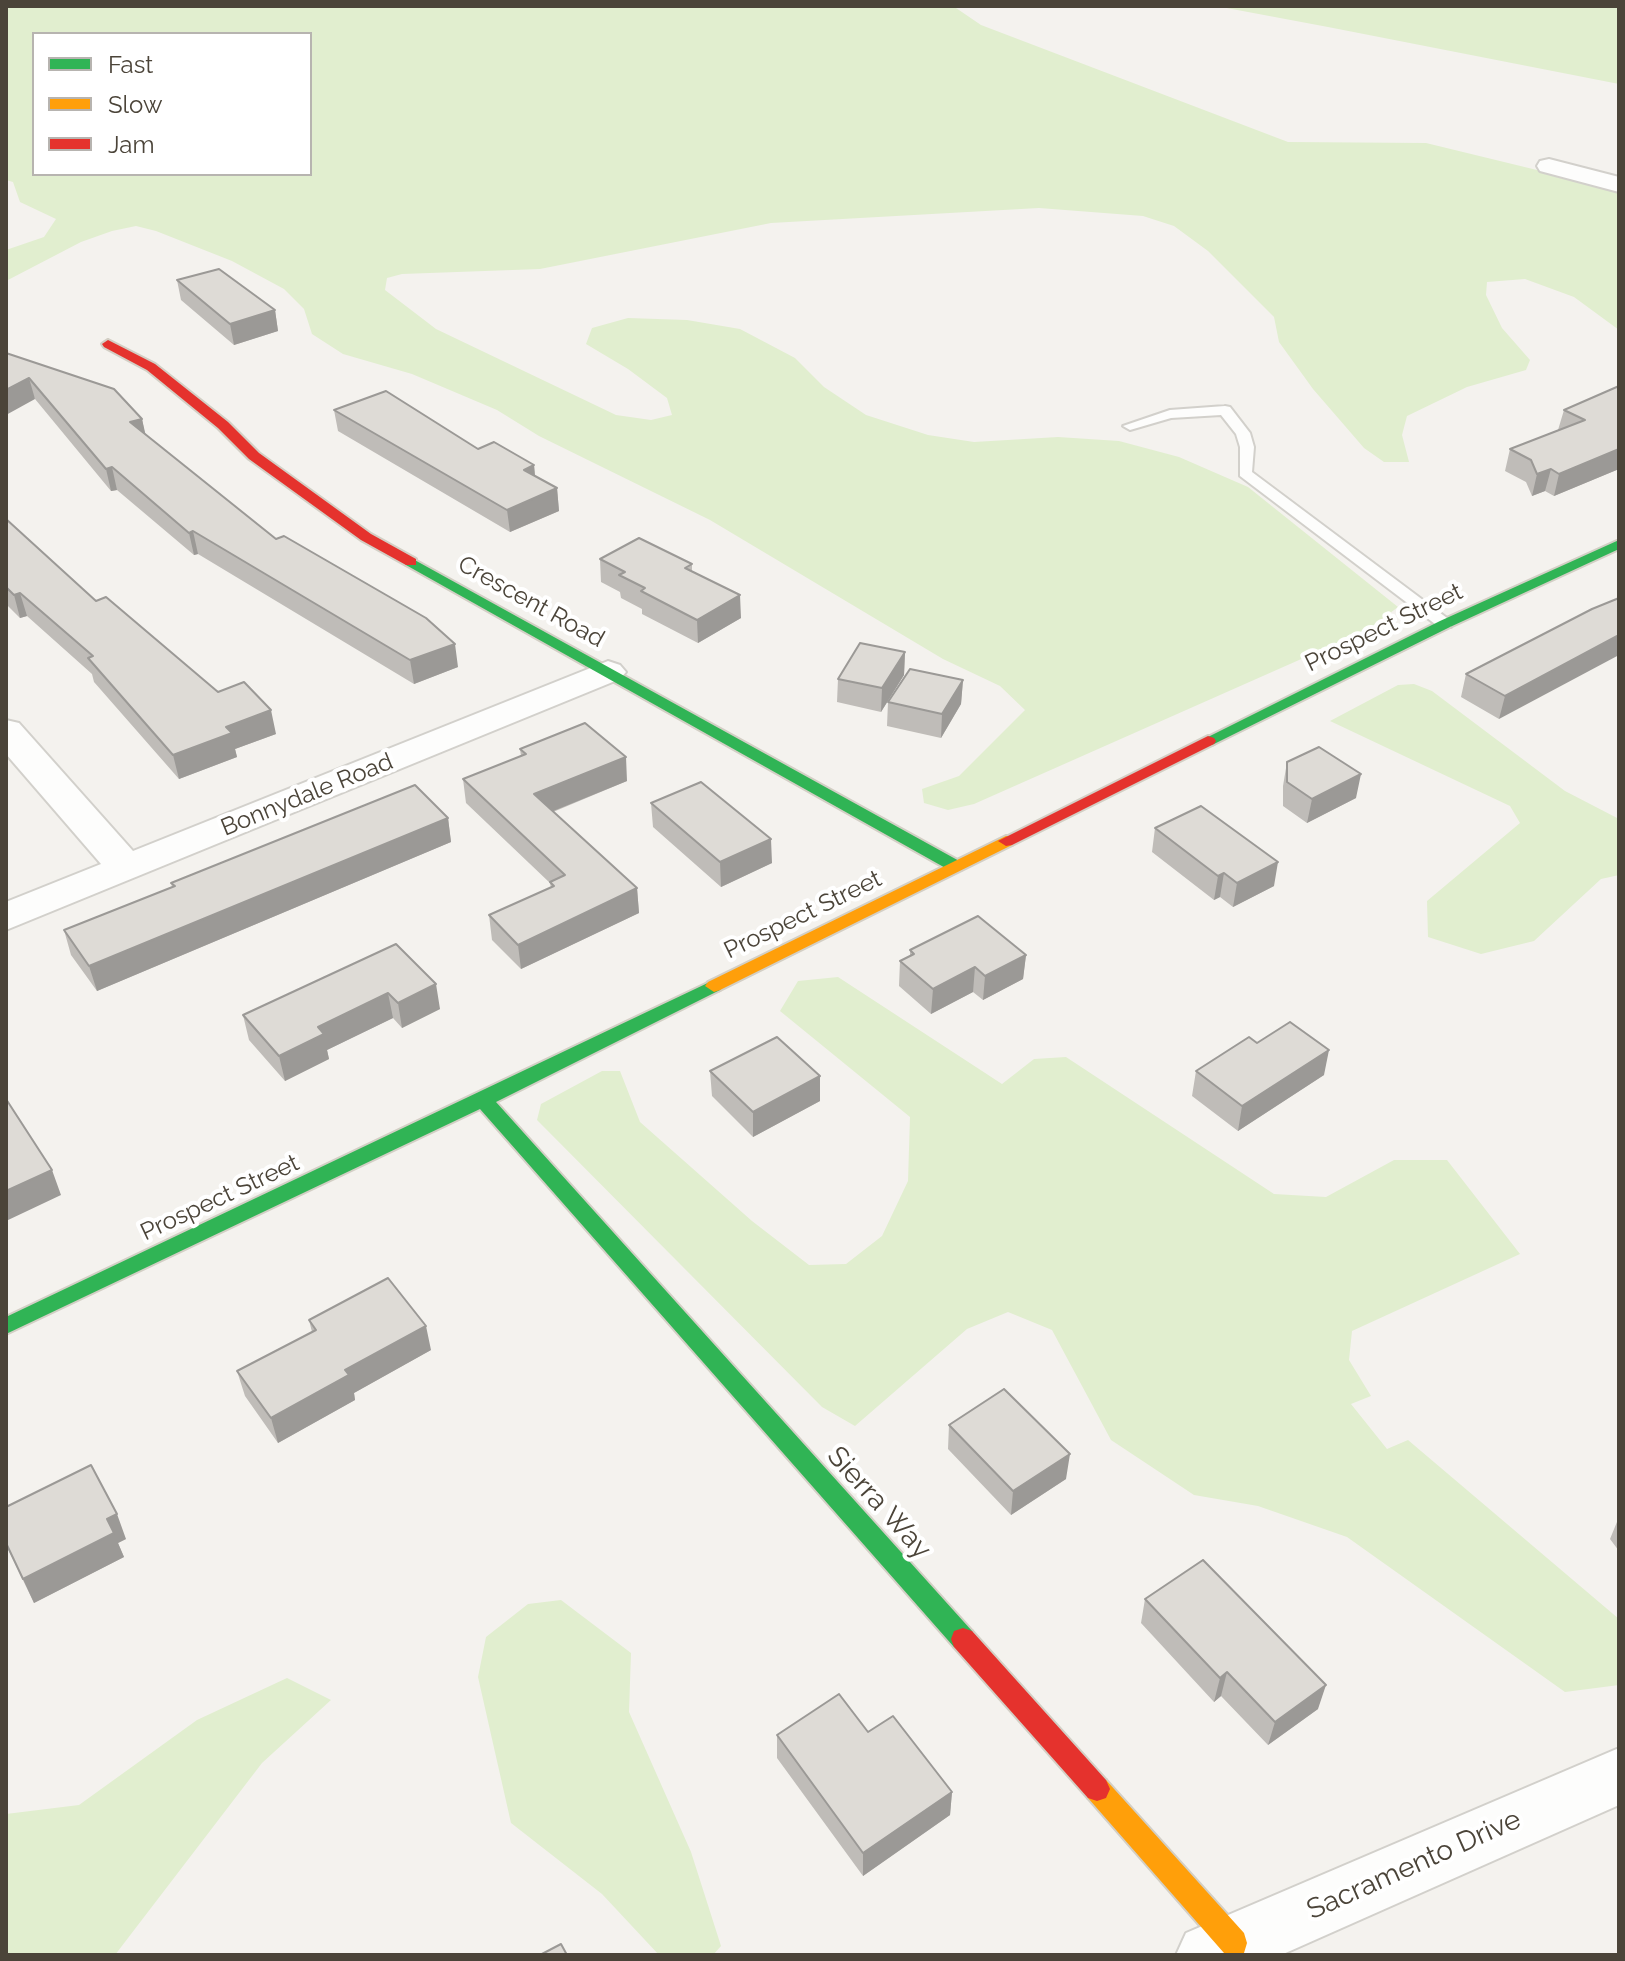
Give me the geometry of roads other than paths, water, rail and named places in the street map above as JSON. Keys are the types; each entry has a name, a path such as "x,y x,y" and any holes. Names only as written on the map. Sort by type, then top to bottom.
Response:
{"street":[{"path":"1549,166 1619,185"},
{"name":"Crescent Road","path":"108,344 151,367 223,425 254,456 354,529 955,866"},
{"name":"Prospect Street","path":"6,1326 483,1100 1445,624 1619,544"},
{"name":"Bonnydale Road","path":"6,917 608,672"},
{"path":"6,731 126,868"},
{"name":"Sierra Way","path":"483,1100 1221,1949"},
{"name":"Sacramento Drive","path":"1221,1949 1619,1776"}],"lane":[{"path":"1130,426 1170,414 1225,410 1243,433 1247,447 1245,473 1445,624"}]}
